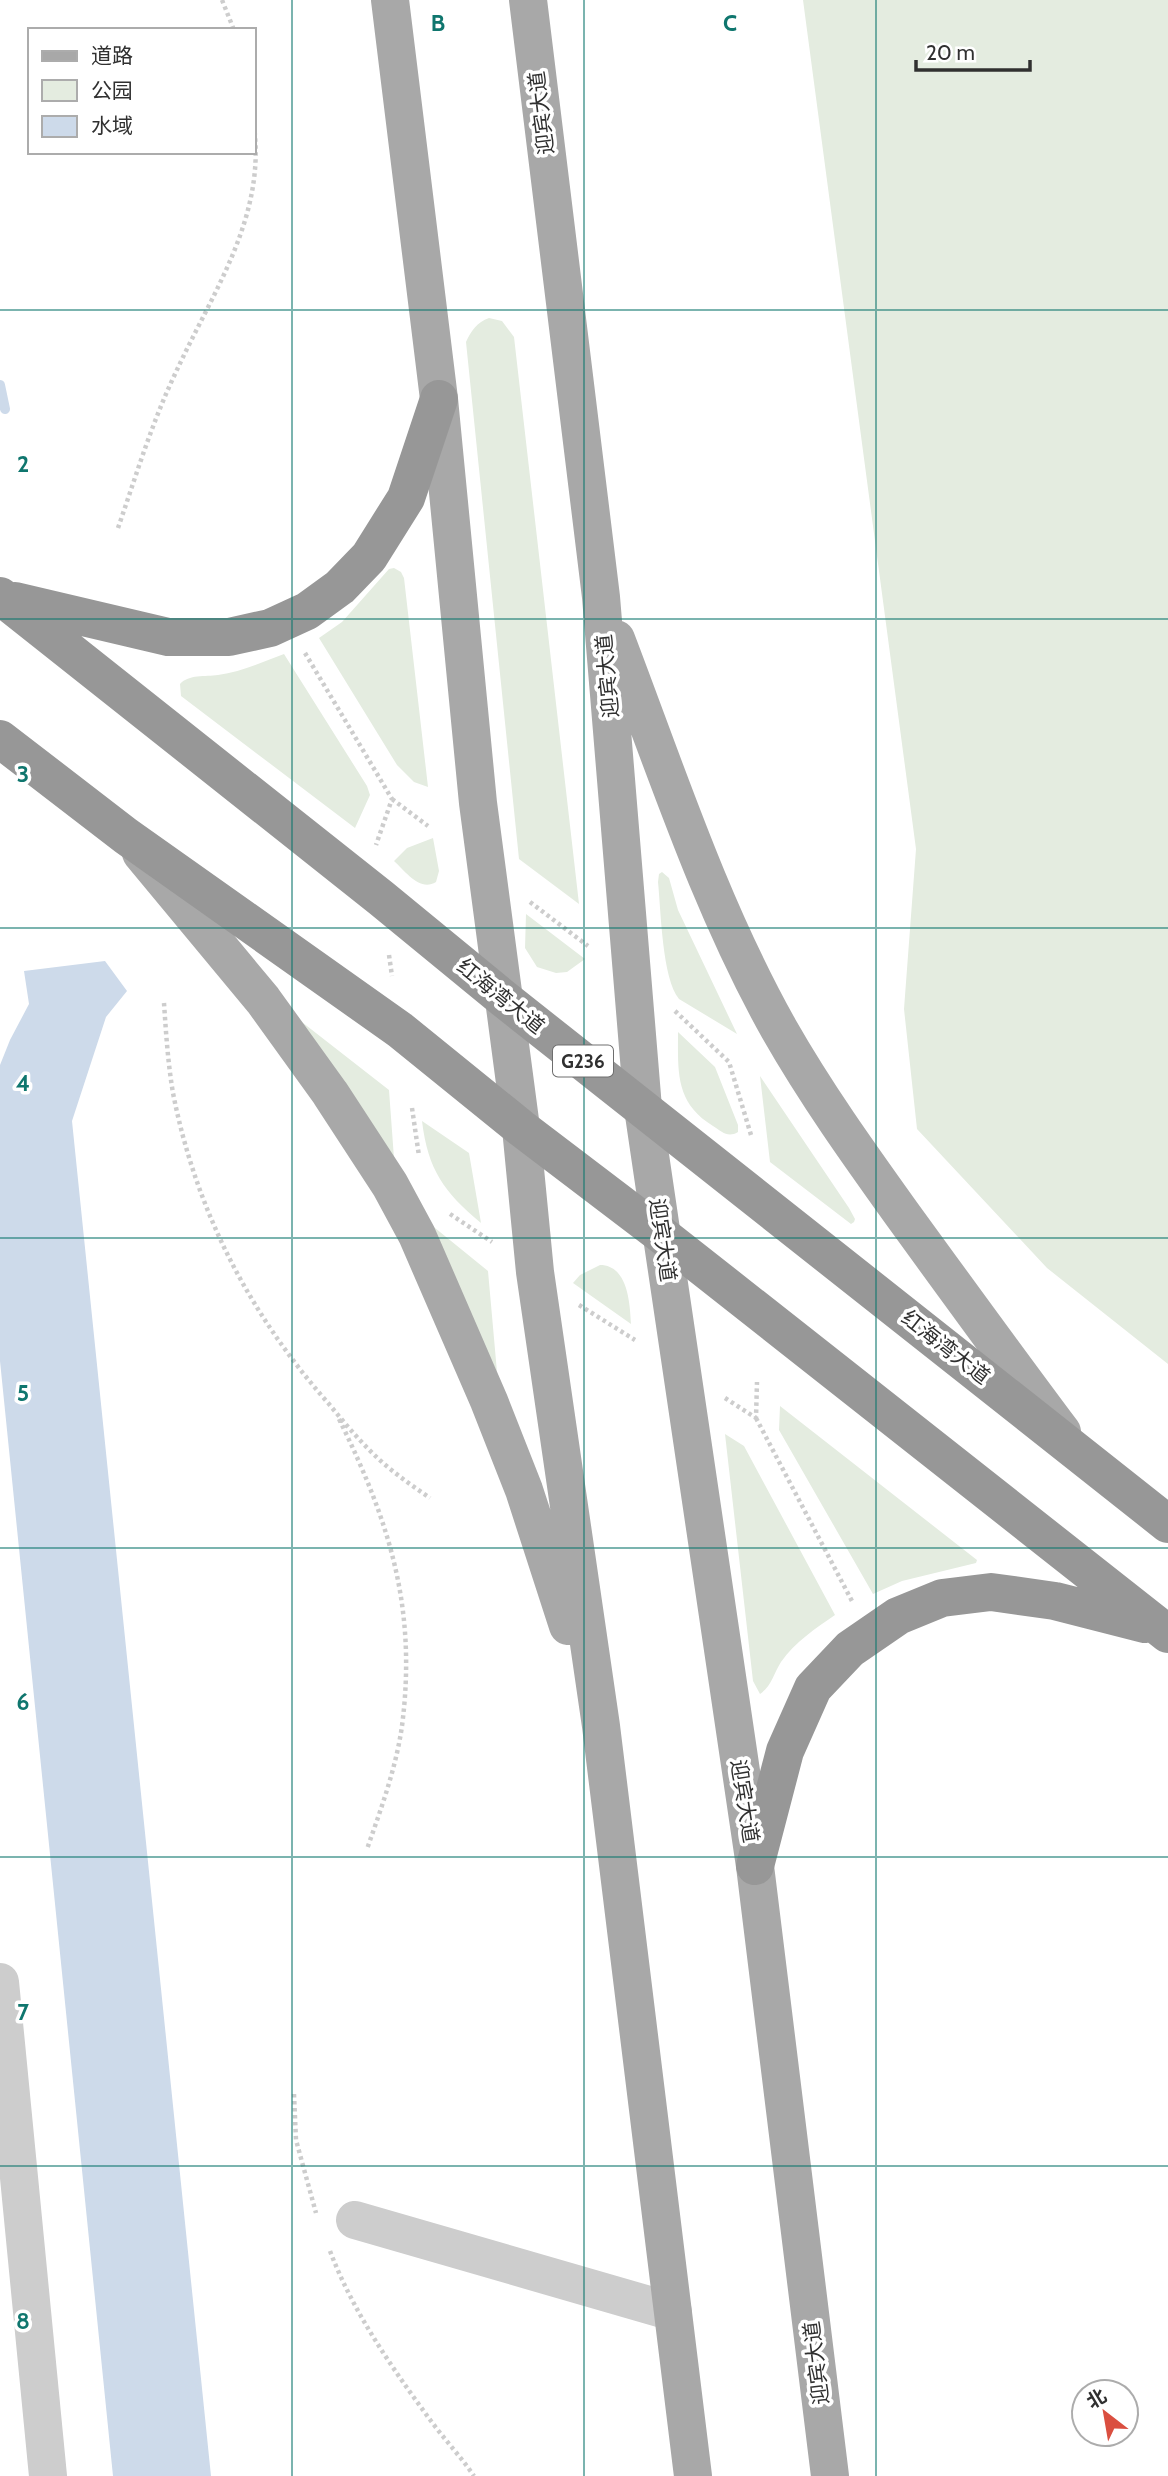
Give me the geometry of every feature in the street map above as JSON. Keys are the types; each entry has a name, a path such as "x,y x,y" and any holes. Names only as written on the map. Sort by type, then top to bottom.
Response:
{"highway":[{"path":"1,597 168,637 229,637 270,628 307,611 340,587 369,557 406,498 439,399"},
{"name":"红海湾大道","path":"1,597 1168,1524"},
{"path":"0,739 126,835 400,1030 521,1128 1164,1631"},
{"path":"755,1866 785,1751 813,1688 850,1649 898,1616 942,1598 991,1592 1055,1601 1164,1631"}],"main road":[{"path":"390,0 439,399 478,803 521,1128 534,1272 601,1726 693,2476"},
{"name":"迎宾大道","path":"528,0 601,597 643,1108 755,1866 830,2476"},
{"path":"601,597 723,913 779,1028 811,1085 860,1155 1073,1448"},
{"path":"126,835 263,1000 390,1185 417,1235 489,1401 524,1490 601,1726"}],"street":[{"path":"0,1982 48,2476"},
{"path":"341,2231 673,2312"}],"path":[{"path":"222,0 233,28"},
{"path":"118,528 176,372 238,245 253,193 254,154"},
{"path":"301,647 392,799 428,827"},
{"path":"374,853 392,799"},
{"path":"524,897 588,946"},
{"path":"164,1003 174,1094 196,1180 223,1250 278,1342 335,1412 385,1465 430,1498"},
{"path":"675,1011 729,1062 751,1135"},
{"path":"412,1108 419,1159"},
{"path":"447,1212 493,1242"},
{"path":"572,1300 635,1340"},
{"path":"756,1418 757,1382"},
{"path":"724,1397 756,1418 854,1605"},
{"path":"335,1412 373,1492 388,1534 398,1576 407,1651 402,1728 392,1771 367,1849"},
{"path":"294,2094 296,2140 318,2220"},
{"path":"341,2231 340,2277 380,2348 411,2394 474,2476"}],"green space":[{"path":"803,0 1168,0 1168,1364 1047,1268 917,1129 904,1009 916,849"},
{"path":"489,318 502,321 514,337 579,904 519,859 466,342 475,327"},
{"path":"394,568 401,572 404,578 428,787 414,782 397,765 319,638 342,622 389,569"},
{"path":"284,654 367,786 370,795 355,828 181,696 180,684 188,679 235,672"},
{"path":"433,838 439,871 436,882 419,883 394,861 407,848"},
{"path":"662,872 669,878 678,910 737,1034 679,999 673,989 661,926 658,882"},
{"path":"526,914 585,959 567,972 556,973 537,967 525,948"},
{"path":"298,1019 389,1090 395,1172"},
{"path":"678,1032 715,1067 738,1125 738,1132 722,1132 701,1117 685,1097 679,1073"},
{"path":"760,1076 849,1208 855,1219 851,1224 770,1162"},
{"path":"422,1121 469,1153 481,1223 457,1201 440,1179 429,1153"},
{"path":"424,1219 488,1271 497,1372"},
{"path":"600,1265 617,1271 622,1278 628,1297 631,1324 573,1283 580,1275"},
{"path":"780,1406 977,1560 976,1563 902,1581 873,1594 779,1430"},
{"path":"725,1434 744,1446 835,1615 793,1648 781,1662 767,1688 760,1694 753,1681"}],"water":[{"path":"105,961 127,991 106,1017 72,1121 211,2476 113,2476 0,1361 0,1065 29,1004 24,971"}],"waterway":[{"path":"0,385 5,409"}]}
